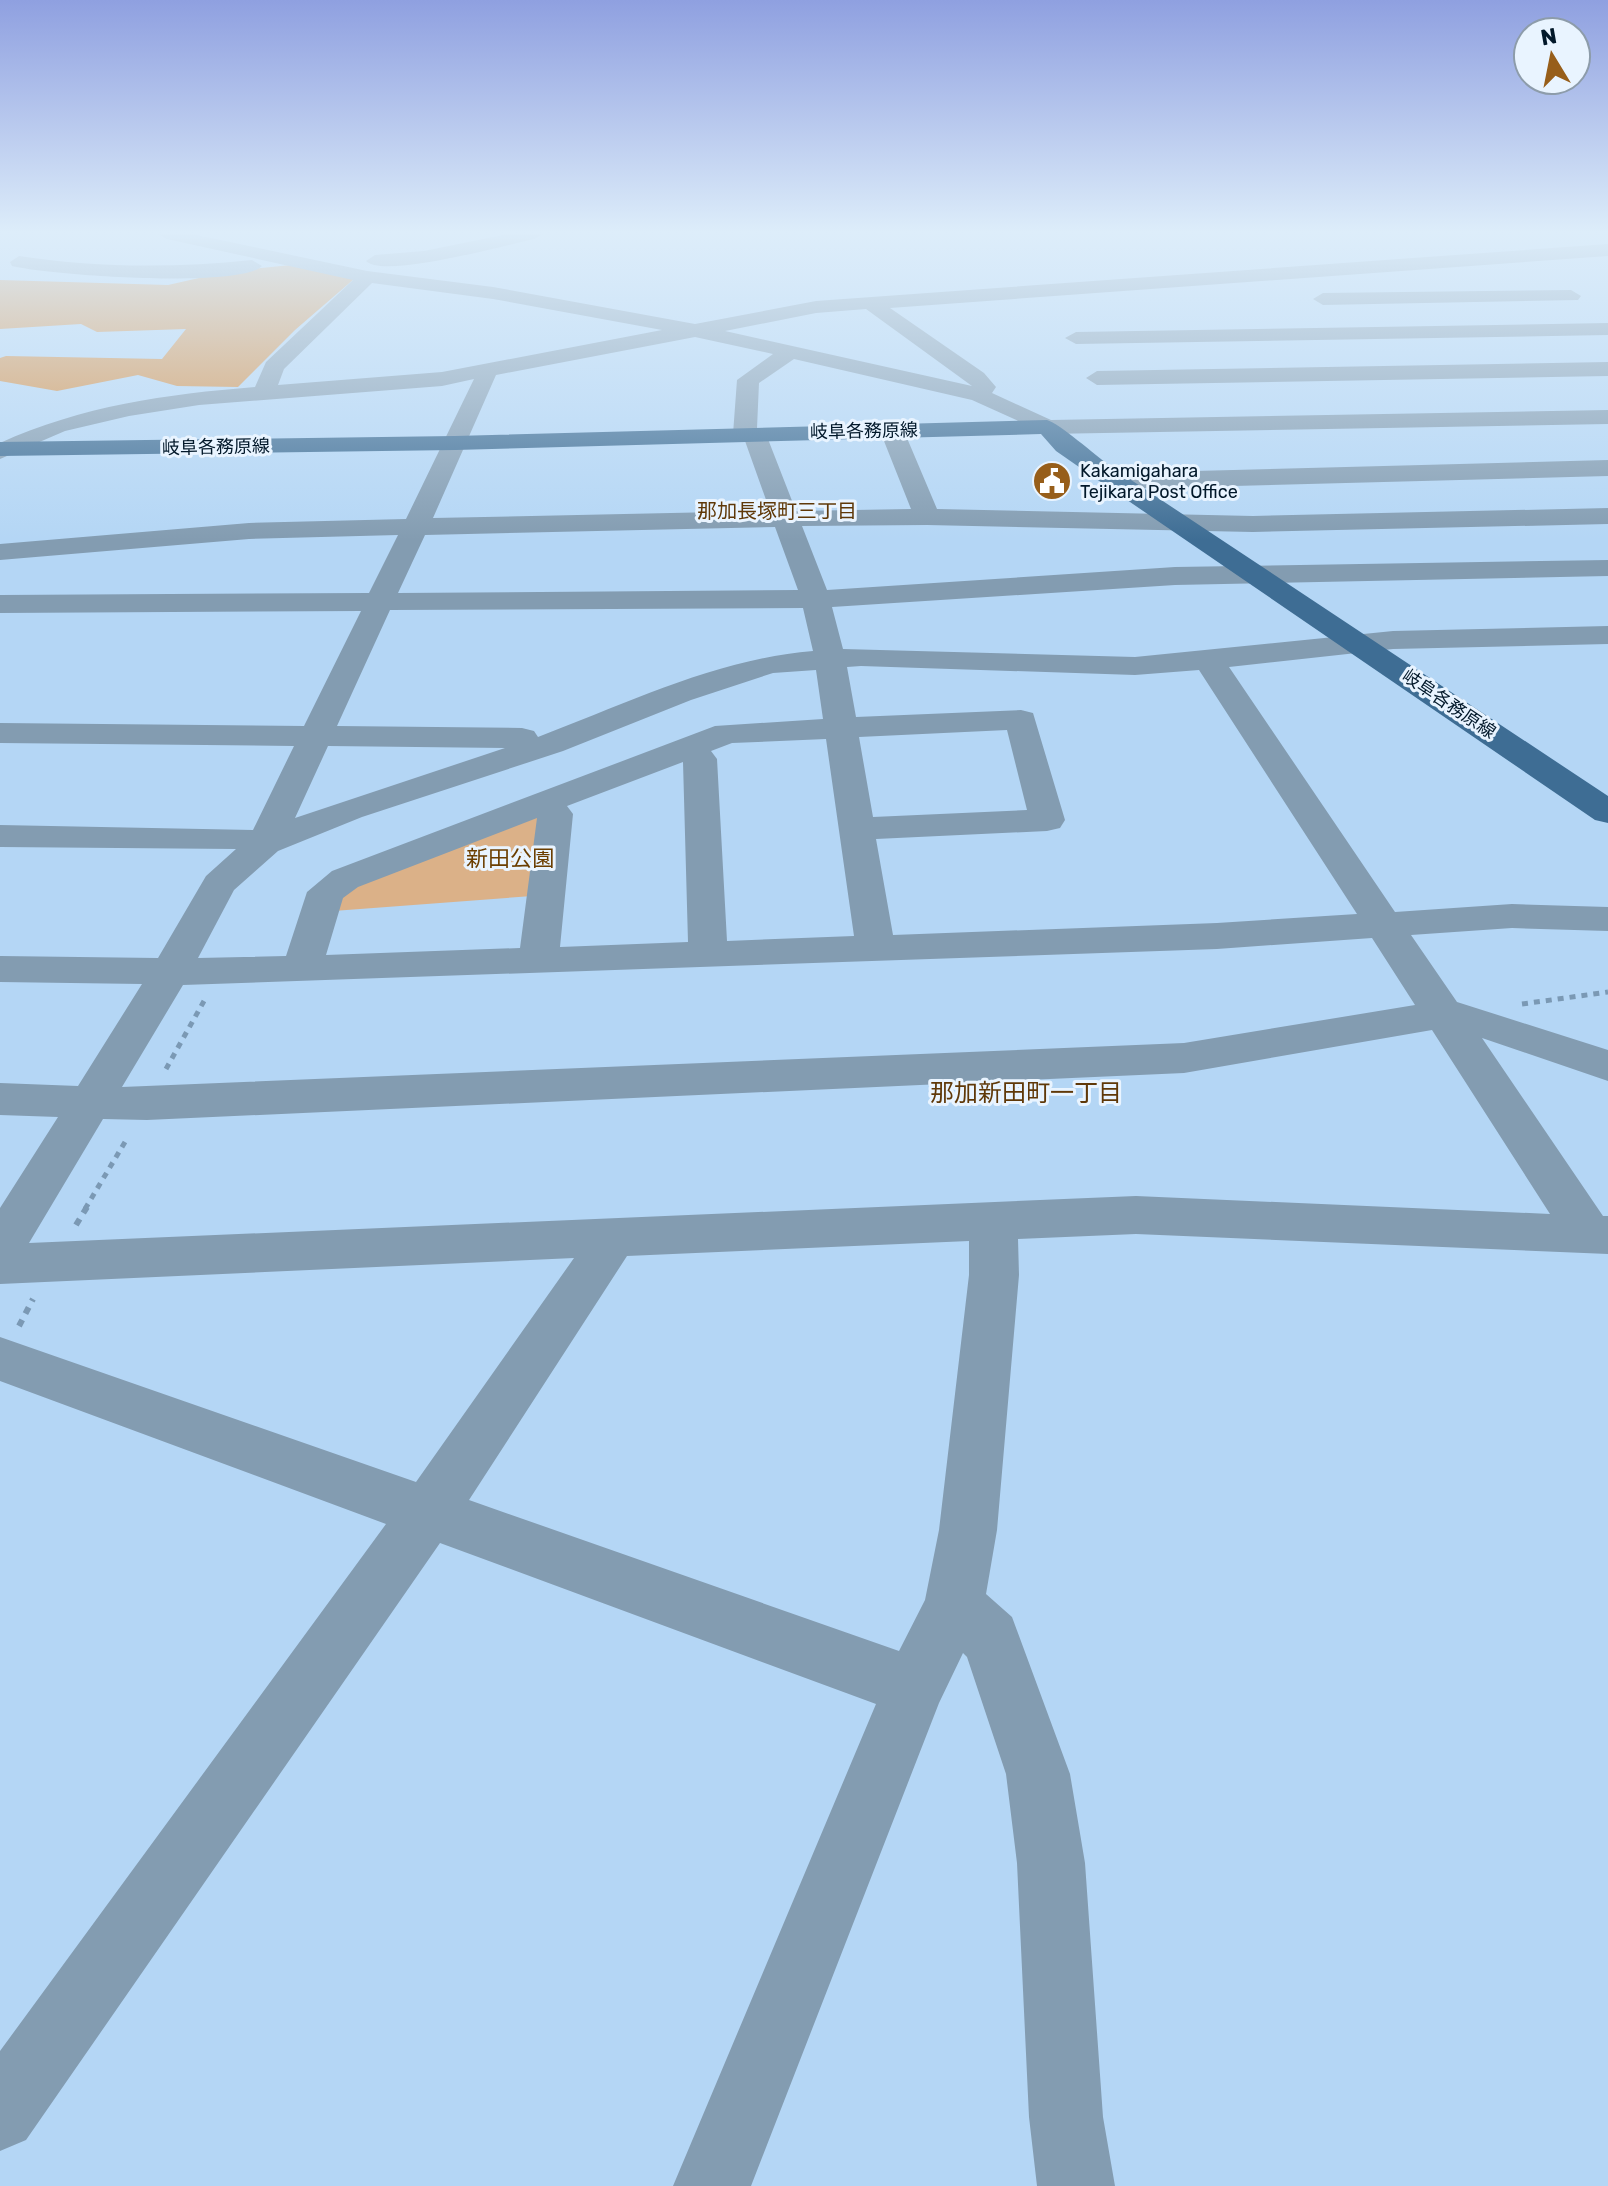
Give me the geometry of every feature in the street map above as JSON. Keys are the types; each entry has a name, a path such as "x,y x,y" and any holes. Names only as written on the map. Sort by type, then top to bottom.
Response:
{"main road":[{"name":"岐阜各務原線","path":"1,450 455,443 1047,427 1065,446 1608,812"}],"street":[{"path":"263,394 274,367 306,336"},
{"path":"1,450 57,426 129,409 483,372 664,336"},
{"path":"721,336 979,395 1047,427 1608,417"},
{"path":"916,336 976,378 985,387 979,395"},
{"path":"1122,425 1076,338 1215,336"},
{"path":"1357,336 1600,597"},
{"path":"791,352 748,380 749,434 816,599 830,658 875,947"},
{"path":"1097,378 1608,369"},
{"path":"265,843 486,378 483,372"},
{"path":"892,431 927,517"},
{"path":"1117,481 1608,468"},
{"path":"0,552 249,531 677,520 927,517 1181,524 1608,516"},
{"path":"0,604 816,599 1051,582 1608,568"},
{"path":"0,1249 170,972 219,884 265,843 378,798 551,744 680,693 770,664 830,658 1135,666 1209,661 1359,643 1608,635"},
{"path":"1209,661 1445,1014 1598,1234"},
{"path":"302,968 326,892 345,879 727,733 1021,720 1047,820 855,829"},
{"path":"0,733 532,738 551,744"},
{"path":"689,748 700,759 708,952"},
{"path":"539,958 555,814 546,802"},
{"path":"0,836 234,838 265,843"},
{"path":"0,969 220,972 539,958 1217,936 1385,922 1512,916 1608,919"},
{"path":"0,1099 147,1104 1184,1058 1445,1014 1468,1018 1608,1066"},
{"path":"0,1264 53,1265 993,1219 1136,1215 1598,1234"},
{"path":"712,2186 914,1687 954,1606 968,1530 994,1275 993,1219"},
{"path":"0,2114 428,1513 603,1256 605,1237"},
{"path":"8,1346 428,1513 914,1687"},
{"path":"954,1606 991,1638 1038,1774 1051,1863 1066,2117 1076,2186"}],"path":[{"path":"8,1346 220,972"}],"green space":[{"name":"新田公園","path":"546,802 546,895 320,912 326,892"}],"shaded area":[{"path":"180,336 289,336 238,387 177,386 138,375 57,391 0,381 0,358 6,356 162,359"}],"place":[{"name":"Kakamigahara Tejikara Post Office","path":"1052,481"}],"district":[{"name":"那加長塚町三丁目","path":"777,511"},
{"name":"那加新田町一丁目","path":"1026,1093"}]}
